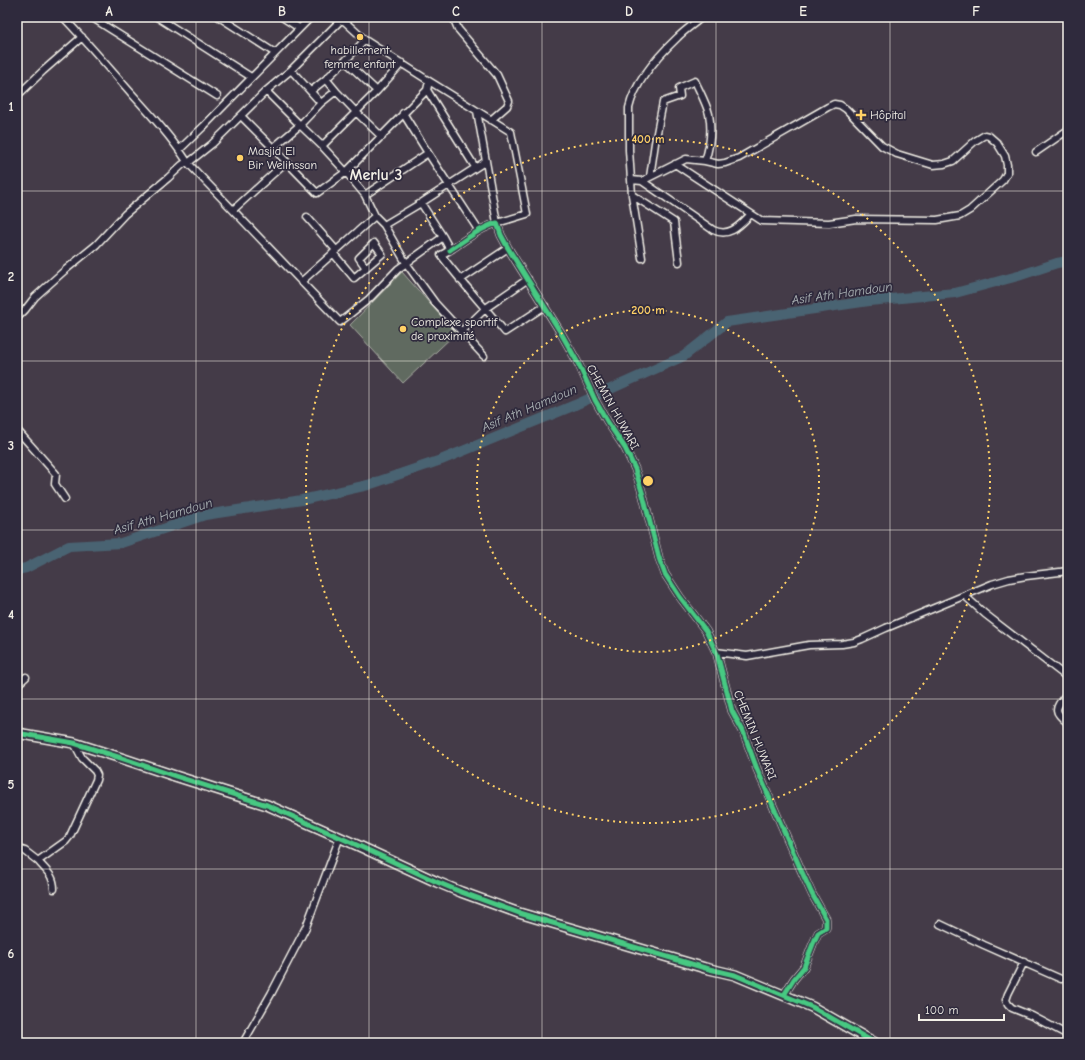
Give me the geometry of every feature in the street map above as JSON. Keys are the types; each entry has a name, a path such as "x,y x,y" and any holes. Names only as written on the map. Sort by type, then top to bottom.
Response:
{"street":[{"path":"63,17 147,110 180,149 188,163 340,322 369,299 398,269 443,238"},
{"path":"91,17 217,96"},
{"path":"157,17 251,77"},
{"path":"219,17 275,53"},
{"path":"282,17 299,28"},
{"path":"180,149 310,17"},
{"path":"453,17 458,29 498,75 509,101 507,106 491,120"},
{"path":"642,258 632,195 629,108 634,92 650,67 679,36 702,17"},
{"path":"17,318 35,297 96,245 125,214 182,165 188,163 212,144 266,91 290,70 341,18 366,40 511,132 527,214 490,225 441,256 505,332 544,306"},
{"path":"17,96 82,37"},
{"path":"311,92 346,61 366,40"},
{"path":"346,61 377,91"},
{"path":"322,146 377,91 402,62"},
{"path":"290,70 321,103"},
{"path":"326,79 356,112 382,137"},
{"path":"241,116 317,194 346,172 382,137 427,90 429,81"},
{"path":"650,177 663,102 680,96 679,88 695,81 709,113 709,149 705,161"},
{"path":"427,90 475,167"},
{"path":"266,91 322,146 365,195 375,216 384,225 406,263 435,303 484,356"},
{"path":"273,148 336,91"},
{"path":"642,181 675,164 686,159 718,164 739,158 834,104 846,108 882,146 898,154 933,165 953,161 975,140 985,135 989,136 997,143 1005,156 1007,173 1003,180 970,210 960,216 937,220 856,219 829,223 762,221 675,164"},
{"name":"CHEMIN HUWARI","path":"477,111 497,223 501,235 565,339 595,400 625,448 635,469 664,574 706,631 716,652 732,711 743,731 757,769 801,870 826,919 826,928 818,933 804,967 784,995"},
{"path":"403,114 479,231"},
{"path":"1036,152 1068,130"},
{"path":"365,195 428,153"},
{"path":"384,225 486,161"},
{"path":"233,210 286,162"},
{"path":"631,180 642,181 719,233 725,233 737,227 751,214"},
{"path":"632,195 674,222 679,262"},
{"path":"421,203 450,250"},
{"path":"301,282 375,216"},
{"path":"307,217 354,278 366,268"},
{"path":"460,280 508,248"},
{"path":"461,332 486,308 528,279"},
{"path":"17,430 56,474 55,484 66,499"},
{"path":"716,652 747,656 809,645 854,642 992,584 1026,576 1068,571"},
{"path":"965,596 985,614 1068,678"},
{"path":"17,685 26,677"},
{"path":"1068,692 1057,707 1057,711 1060,718 1068,723"},
{"path":"17,733 74,743 267,805 437,882 519,912 705,968 735,975 812,1007 874,1043"},
{"path":"38,861 66,841 70,836 96,780 97,776 95,771 82,758 74,743"},
{"path":"243,1043 271,994 306,927 340,837"},
{"path":"19,849 25,851 38,861 51,876 54,882 54,889"},
{"path":"940,924 984,945 1061,978"},
{"path":"1024,962 1008,994 1006,1000 1008,1004 1012,1008 1032,1016 1068,1035"}],"shaded area":[{"name":"Complexe sportif de proximité","path":"402,272 456,333 403,383 350,325"}],"waterway":[{"name":"Asif Ath Hamdoun","path":"17,570 26,568 69,546 121,543 205,515 302,500 368,485 441,460 575,405 684,356 727,322 869,301 955,293 1068,261"}],"cycle path":[{"path":"450,250 479,231 497,223 508,248 561,333 579,365 595,400 625,448 635,469 659,558 665,574 680,597 706,631 717,654 732,711 743,731 757,769 801,870 826,919 826,928 818,933 804,967 784,995"},
{"path":"17,733 74,743 267,805 461,892 519,913 705,968 735,975 812,1007 875,1043"}],"place":[{"name":"habillement femme enfant","path":"360,37"},
{"name":"Hôpital","path":"861,115"},
{"name":"Masjid El Bir Welihssan","path":"240,158"},
{"name":"Complexe sportif de proximité","path":"403,329"}],"district":[{"name":"Merlu 3","path":"376,175"}]}
